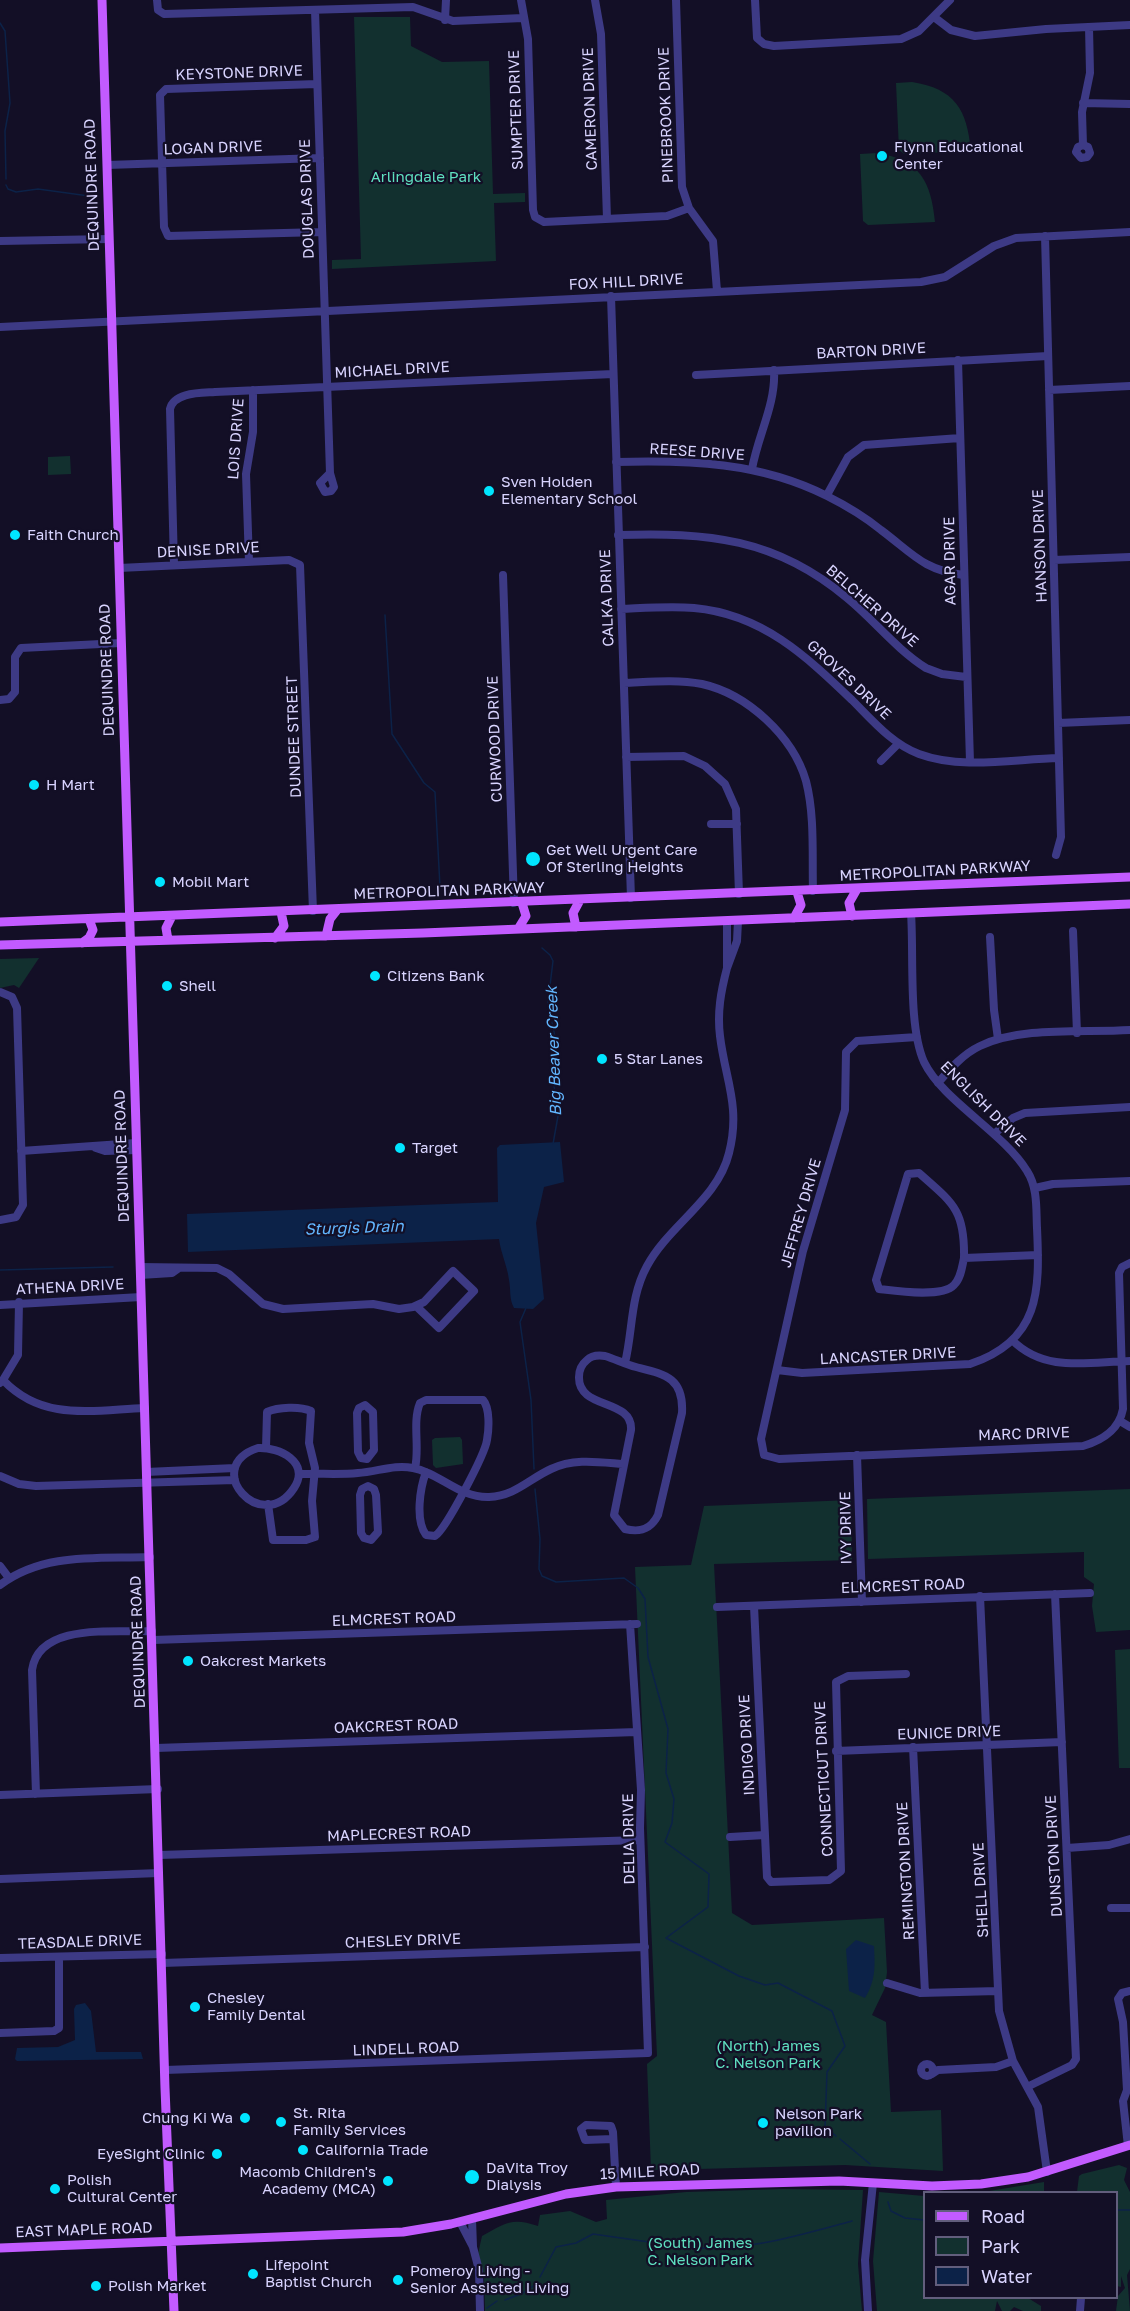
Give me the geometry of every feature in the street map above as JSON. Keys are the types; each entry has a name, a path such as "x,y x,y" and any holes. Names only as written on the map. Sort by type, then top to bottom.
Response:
{"main road":[{"name":"DEQUINDRE ROAD","path":"102,0 146,1472 174,2311"},
{"name":"METROPOLITAN PARKWAY","path":"0,921 313,911 1130,877"},
{"path":"852,916 849,903 857,889"},
{"path":"794,918 801,905 797,892"},
{"path":"576,927 573,913 580,900"},
{"path":"518,903 526,916 518,929"},
{"path":"0,945 275,938 1130,904"},
{"path":"326,936 330,919 337,910"},
{"path":"275,938 284,926 281,912"},
{"path":"168,940 166,928 172,916"},
{"path":"82,943 89,938 93,930 88,919"},
{"name":"15 MILE ROAD","path":"170,2242 387,2233 460,2222 543,2199 616,2187 828,2181 954,2186 1003,2182 1047,2172 1129,2145"},
{"name":"EAST MAPLE ROAD","path":"0,2248 170,2242"}],"street":[{"path":"157,0 159,12 164,14 315,10 370,4 418,8 446,20 523,18"},
{"path":"446,0 446,20"},
{"name":"SUMPTER DRIVE","path":"520,0 528,39 533,210 537,219 544,222 607,219"},
{"name":"CAMERON DRIVE","path":"595,0 601,33 607,219"},
{"name":"PINEBROOK DRIVE","path":"676,0 681,181 689,208 713,241 717,291"},
{"path":"755,0 756,35 761,42 774,46 901,39 919,31 950,0"},
{"name":"DOUGLAS DRIVE","path":"315,10 330,473"},
{"path":"934,17 951,30 968,36 1130,26"},
{"path":"1083,145 1083,103 1090,73 1089,27"},
{"name":"KEYSTONE DRIVE","path":"162,163 162,91 317,84"},
{"path":"1083,103 1130,104"},
{"name":"LOGAN DRIVE","path":"106,165 320,158"},
{"path":"162,163 166,235 174,237 322,232"},
{"path":"607,219 667,216 689,208"},
{"name":"FOX HILL DRIVE","path":"0,327 930,281 953,273 1001,242 1016,238 1130,232"},
{"name":"HANSON DRIVE","path":"1045,236 1061,837 1056,855"},
{"path":"0,241 109,239"},
{"name":"CALKA DRIVE","path":"611,296 631,898"},
{"name":"BARTON DRIVE","path":"696,375 1048,356"},
{"name":"AGAR DRIVE","path":"958,360 970,762"},
{"path":"752,469 758,439 772,404 774,370"},
{"name":"MICHAEL DRIVE","path":"174,566 170,409 174,400 201,393 613,374"},
{"path":"1049,390 1130,386"},
{"name":"LOIS DRIVE","path":"249,562 246,474 253,432 253,390"},
{"path":"826,495 848,457 864,445 960,438"},
{"name":"REESE DRIVE","path":"616,462 675,461 752,469 826,495 881,529 924,565 943,572 963,575"},
{"name":"BELCHER DRIVE","path":"618,535 694,534 732,541 775,554 831,585 926,668 942,674 966,677"},
{"path":"1054,560 1130,557"},
{"name":"DENISE DRIVE","path":"119,568 289,560 298,563"},
{"name":"DUNDEE STREET","path":"298,563 303,587 313,911"},
{"name":"CURWOOD DRIVE","path":"503,574 518,903"},
{"name":"GROVES DRIVE","path":"621,609 696,608 725,614 759,626 802,653 897,744 937,760 970,762 1059,759"},
{"path":"0,700 9,699 15,692 15,657 21,648 121,643"},
{"path":"624,683 681,682 716,688 748,706 778,733 795,756 806,781 811,814 813,891"},
{"path":"1058,723 1130,720"},
{"path":"881,761 897,744"},
{"path":"626,757 676,755 698,761 725,784 731,793 736,809 739,894"},
{"path":"711,824 737,824"},
{"name":"ENGLISH DRIVE","path":"911,913 917,1037 926,1065 938,1083 1023,1164 1035,1188 1039,1283 1033,1308 1025,1324 1012,1341"},
{"path":"727,921 732,951"},
{"path":"625,1363 634,1298 647,1265 669,1234 713,1186 729,1156 733,1102 718,1022 721,990 738,921"},
{"path":"1073,931 1077,1033"},
{"path":"990,937 998,1039"},
{"path":"0,992 12,997 17,1008 23,1205 20,1214 12,1219 0,1220"},
{"path":"938,1083 966,1055 998,1039 1022,1035 1130,1030"},
{"name":"JEFFREY DRIVE","path":"764,1455 761,1439 803,1251 845,1110 846,1052 857,1041 917,1037"},
{"path":"994,1134 1013,1118 1025,1113 1130,1107"},
{"path":"21,1151 96,1148 105,1151 136,1146"},
{"path":"919,1173 956,1208 963,1224 964,1258 957,1281 945,1291 907,1292 879,1289 876,1285 908,1174 919,1173"},
{"path":"1035,1188 1053,1184 1130,1181"},
{"path":"964,1258 1038,1256"},
{"path":"1127,1264 1119,1273 1126,1361 1120,1421 1130,1426"},
{"path":"140,1271 172,1273 179,1268 222,1270 259,1302 280,1309 373,1304 399,1309 416,1306 453,1271 474,1291 440,1328 416,1306"},
{"name":"ATHENA DRIVE","path":"0,1305 19,1302 141,1297"},
{"path":"19,1302 18,1355 1,1382 26,1400 51,1409 145,1408"},
{"path":"1012,1341 1032,1357 1047,1362 1126,1361"},
{"name":"LANCASTER DRIVE","path":"777,1370 802,1373 961,1366 992,1355 1012,1341"},
{"path":"594,1356 605,1356 665,1376 676,1384 683,1402 674,1457 658,1515 652,1525 645,1529 625,1529 614,1515 623,1464 632,1430 630,1420 624,1413 585,1394 579,1375 585,1362 594,1356"},
{"path":"415,1468 418,1456 420,1403 426,1400 483,1400 487,1409 487,1440 481,1459 439,1533 435,1536 426,1535 422,1529 421,1500 426,1472"},
{"path":"365,1405 373,1412 374,1450 371,1458 367,1459 361,1458 358,1452 358,1410 365,1405"},
{"path":"266,1448 265,1417 267,1412 274,1409 308,1409 312,1415 309,1443 315,1473 312,1501 316,1533 313,1539 273,1540 268,1504"},
{"name":"MARC DRIVE","path":"764,1455 779,1459 1083,1446 1103,1438 1120,1421"},
{"path":"266,1448 288,1454 295,1462 298,1474 296,1485 290,1493 268,1504 255,1503 243,1498 235,1474 246,1453 266,1448"},
{"name":"IVY DRIVE","path":"857,1455 861,1602"},
{"path":"367,1459 368,1486"},
{"path":"298,1474 368,1473 394,1467 415,1468 463,1492 482,1497 501,1495 520,1488 559,1466 596,1461 623,1464"},
{"path":"146,1472 235,1474"},
{"path":"0,1476 19,1484 36,1486 147,1482 235,1474"},
{"path":"368,1486 374,1489 376,1495 378,1533 371,1540 364,1538 361,1533 360,1495 362,1489 368,1486"},
{"path":"0,1585 34,1566 59,1560 150,1557"},
{"path":"0,1566 9,1578"},
{"name":"ELMCREST ROAD","path":"717,1607 1090,1593"},
{"name":"DUNSTON DRIVE","path":"1028,2088 1071,2065 1076,2059 1055,1594"},
{"name":"SHELL DRIVE","path":"980,1596 1000,2019 1013,2061 1038,2107 1047,2172"},
{"name":"INDIGO DRIVE","path":"754,1606 767,1877 771,1882"},
{"name":"ELMCREST ROAD","path":"36,1794 32,1670 39,1651 49,1642 64,1636 153,1636 633,1624"},
{"name":"DELIA DRIVE","path":"633,1624 641,1790 640,1839 648,2053"},
{"name":"CONNECTICUT DRIVE","path":"771,1882 829,1880 842,1871 836,1751 836,1682 848,1676 906,1674"},
{"name":"OAKCREST ROAD","path":"156,1748 637,1732"},
{"name":"EUNICE DRIVE","path":"836,1751 1062,1742"},
{"name":"REMINGTON DRIVE","path":"914,1747 925,1993"},
{"path":"0,1795 158,1789"},
{"path":"730,1837 765,1835"},
{"name":"MAPLECREST ROAD","path":"159,1855 640,1839"},
{"path":"1067,1848 1109,1845 1130,1839"},
{"path":"0,1879 159,1873"},
{"path":"1111,1908 1130,1908"},
{"name":"CHESLEY DRIVE","path":"162,1958 645,1947"},
{"path":"0,2033 54,2031 59,2028 59,1957"},
{"name":"TEASDALE DRIVE","path":"0,1958 162,1958"},
{"path":"887,1983 911,1992 925,1993 999,1991"},
{"path":"1129,2145 1123,2101 1128,2092 1123,2022 1118,1999 1122,1993 1130,1991"},
{"name":"LINDELL ROAD","path":"165,2070 648,2053"},
{"path":"934,2070 996,2067 1013,2061"},
{"path":"613,2139 616,2187"},
{"path":"868,2311 865,2260 873,2183"},
{"path":"471,2219 473,2247 479,2270 480,2311"},
{"path":"460,2222 473,2247"}],"green space":[{"name":"Arlingdale Park","path":"354,17 410,17 411,46 442,62 489,61 493,194 525,193 525,202 494,203 496,261 332,269 332,260 361,259"},
{"path":"912,82 939,90 956,103 966,123 971,151 904,154 899,150 896,83"},
{"path":"877,153 904,161 921,175 930,195 935,222 868,225 863,221 860,154"},
{"path":"70,456 71,474 48,475 48,457"},
{"path":"39,958 19,988 14,985 0,988 0,959"},
{"path":"460,1437 463,1464 436,1468 433,1465 432,1440"},
{"path":"1130,1489 1130,1630 1096,1632 1092,1606 1094,1584 1084,1577 1084,1552 868,1559 867,1499"},
{"name":"(North) James C. Nelson Park","path":"851,1500 852,1560 714,1564 732,1913 752,1925 884,1918 887,1972 885,1988 872,2015 886,2022 891,2112 941,2110 943,2171 845,2165 698,2169 697,2176 695,2169 651,2170 647,2064 657,2056 635,1567 691,1565 704,1506"},
{"path":"1130,1649 1130,1768 1119,1768 1115,1650"},
{"path":"1119,2165 1127,2168 1124,2180 1130,2192 1130,2269 1127,2275 1130,2311 1116,2311 1118,2296 1125,2288 1121,2276 1121,2287 1118,2286 1118,2191 1077,2191 1079,2176"},
{"path":"1044,2182 1044,2191 989,2191"},
{"name":"(South) James C. Nelson Park","path":"783,2189 863,2190 858,2264 862,2311 485,2311 484,2275 478,2254 482,2236 503,2225 522,2222 538,2226 540,2215 570,2211 596,2222 607,2219 606,2200 686,2192"},
{"path":"879,2192 923,2196 923,2299 1030,2299 1041,2306 1041,2311 1023,2311 1014,2307 1010,2311 1002,2311 997,2301 995,2311 877,2311 873,2261"}],"water":[{"path":"560,1142 564,1182 544,1187 536,1223 544,1299 533,1309 514,1308 512,1305 510,1284 499,1239 188,1252 187,1214 498,1202 497,1148 500,1145"},
{"path":"856,1940 874,1946 873,1979 865,1998 849,1991 846,1949"},
{"path":"85,2003 91,2011 96,2052 141,2052 143,2059 17,2061 15,2059 17,2048 58,2047 75,2040 74,2009 76,2005"}],"waterway":[{"name":"Big Beaver Creek","path":"0,23 5,31 10,103 5,131 6,179"},
{"name":"Big Beaver Creek","path":"6,185 8,189 16,192 38,189 89,196"},
{"name":"Big Beaver Creek","path":"385,615 392,734 424,783 435,792 440,887"},
{"name":"Big Beaver Creek","path":"542,948 553,961 548,1002 555,1037 551,1063 558,1116 553,1144"},
{"name":"Sturgis Drain","path":"0,1270 113,1267"},
{"name":"Big Beaver Creek","path":"526,1308 520,1322 531,1400 534,1469"},
{"name":"Big Beaver Creek","path":"535,1489 540,1539 539,1569 542,1576 556,1582 624,1578 638,1588 645,1599 648,1657 668,1729 666,1773 674,1799 672,1823 665,1842 709,1874 708,1907 666,1938 739,1976 765,1985 778,1983 832,2011 845,2046 827,2072 825,2127 836,2136"},
{"name":"Big Beaver Creek","path":"840,2139 870,2164"},
{"name":"Big Beaver Creek","path":"888,2202 891,2211 905,2218 923,2220"},
{"name":"Big Beaver Creek","path":"1118,2210 1130,2210"},
{"path":"685,2247 727,2248 769,2242 852,2221"},
{"path":"540,2277 556,2247 576,2243 593,2234 677,2246"},
{"path":"505,2300 523,2293 536,2284"},
{"path":"487,2308 497,2301"}],"place":[{"name":"Flynn Educational Center","path":"882,156"},
{"name":"Sven Holden Elementary School","path":"489,491"},
{"name":"Faith Church","path":"15,535"},
{"name":"H Mart","path":"34,785"},
{"name":"Get Well Urgent Care Of Sterling Heights","path":"533,859"},
{"name":"Mobil Mart","path":"160,882"},
{"name":"Citizens Bank","path":"375,976"},
{"name":"Shell","path":"167,986"},
{"name":"5 Star Lanes","path":"602,1059"},
{"name":"Target","path":"400,1148"},
{"name":"Oakcrest Markets","path":"188,1661"},
{"name":"Chesley Family Dental","path":"195,2007"},
{"name":"Chung Ki Wa","path":"245,2118"},
{"name":"St. Rita Family Services","path":"281,2122"},
{"name":"Nelson Park pavilion","path":"763,2123"},
{"name":"California Trade","path":"303,2150"},
{"name":"EyeSight Clinic","path":"217,2154"},
{"name":"DaVita Troy Dialysis","path":"472,2177"},
{"name":"Macomb Children's Academy (MCA)","path":"388,2181"},
{"name":"Polish Cultural Center","path":"55,2189"},
{"name":"Lifepoint Baptist Church","path":"253,2274"},
{"name":"Pomeroy Living - Senior Assisted Living","path":"398,2280"},
{"name":"Polish Market","path":"96,2286"}]}
